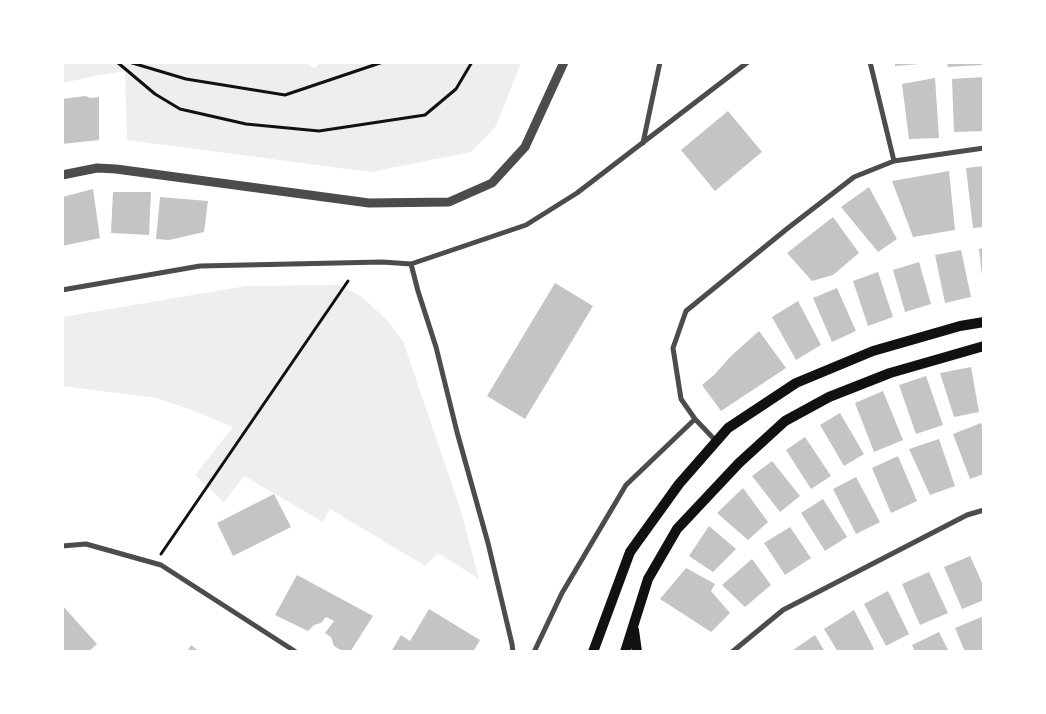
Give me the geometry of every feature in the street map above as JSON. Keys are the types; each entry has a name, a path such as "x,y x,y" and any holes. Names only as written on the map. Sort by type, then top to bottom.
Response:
{"main road":[{"path":"593,652 630,552 679,484 728,428 796,383 873,351 960,326 984,322"},
{"path":"625,652 648,579 677,529 739,462 785,421 828,397 890,373 984,346"},
{"path":"633,625 637,652"}],"street":[{"path":"62,175 97,168 116,169 369,203 450,202 492,183 525,147 564,62"},
{"path":"643,143 660,62"},
{"path":"62,290 200,266 382,262 412,264 526,225 577,193 742,64 748,62"},
{"path":"870,62 894,161"},
{"path":"717,442 681,399 673,348 686,311 854,177 894,161 984,148"},
{"path":"412,264 488,544 513,652"},
{"path":"534,652 562,593 626,485 695,418"},
{"path":"732,652 783,610 966,515 984,510"},
{"path":"62,546 86,544 161,565 296,652"}],"path":[{"path":"117,62 155,94 180,109 246,124 319,132 425,115 456,89 472,62"},
{"path":"129,62 186,80 285,95 383,62"},
{"path":"155,563 348,281"}],"shaded area":[{"path":"304,62 314,68 321,62 521,63 496,126 471,152 371,172 127,140 125,71 63,83 62,63"},
{"path":"338,285 361,296 386,319 403,341 461,511 479,579 438,553 425,566 330,509 323,522 244,476 224,502 195,475 233,427 156,398 63,386 63,317 246,286"}],"building":[{"path":"895,62 920,62 920,64 895,66"},
{"path":"947,62 982,62 982,65 948,67"},
{"path":"984,77 984,131 954,132 952,79"},
{"path":"935,78 939,138 909,139 902,84"},
{"path":"85,96 91,98 99,97 99,140 62,144 62,99"},
{"path":"728,111 762,152 715,191 681,150"},
{"path":"984,166 984,227 973,228 966,168"},
{"path":"949,171 955,230 913,237 892,181"},
{"path":"869,187 897,239 878,252 841,207"},
{"path":"93,189 100,238 62,246 62,197"},
{"path":"113,192 151,192 149,235 111,233"},
{"path":"160,197 208,201 204,232 169,240 156,239"},
{"path":"833,217 859,253 833,275 812,281 787,253"},
{"path":"984,248 984,276 982,276 979,249"},
{"path":"961,250 971,297 945,303 935,255"},
{"path":"919,262 931,304 905,312 893,270"},
{"path":"878,272 893,317 868,326 853,281"},
{"path":"555,283 593,306 525,419 487,396"},
{"path":"837,288 856,331 832,342 813,298"},
{"path":"798,301 821,345 796,360 772,317"},
{"path":"759,331 786,368 721,411 702,385"},
{"path":"971,367 979,412 954,417 940,373"},
{"path":"926,376 943,425 916,434 899,385"},
{"path":"883,391 903,440 874,452 855,403"},
{"path":"840,413 864,454 844,466 820,425"},
{"path":"981,423 984,430 984,474 970,479 953,434"},
{"path":"805,437 831,476 811,489 786,450"},
{"path":"939,439 955,486 930,495 909,449"},
{"path":"898,456 917,501 891,513 872,468"},
{"path":"772,461 800,496 780,512 752,476"},
{"path":"856,477 880,522 856,534 833,489"},
{"path":"743,488 768,522 748,540 717,513"},
{"path":"274,494 291,527 233,556 217,523"},
{"path":"823,499 847,537 825,551 801,513"},
{"path":"709,526 736,549 713,572 689,556"},
{"path":"790,527 811,558 785,575 764,543"},
{"path":"970,556 984,587 984,600 962,609 944,567"},
{"path":"752,559 771,585 745,607 722,585"},
{"path":"686,568 715,584 711,591 730,613 711,632 660,599"},
{"path":"929,572 948,613 920,625 902,584"},
{"path":"297,575 373,616 350,652 344,652 334,646 331,637 325,633 334,621 326,617 321,623 314,625 308,631 275,615"},
{"path":"888,591 909,634 886,646 864,604"},
{"path":"62,605 97,644 88,652 62,652"},
{"path":"429,609 480,640 473,652 391,652 401,635 410,641"},
{"path":"854,610 874,649 871,652 838,652 824,629"},
{"path":"984,616 984,652 965,652 955,628"},
{"path":"939,632 949,652 915,652 912,645"},
{"path":"815,635 825,652 790,652"},
{"path":"191,645 200,652 187,652"}]}
